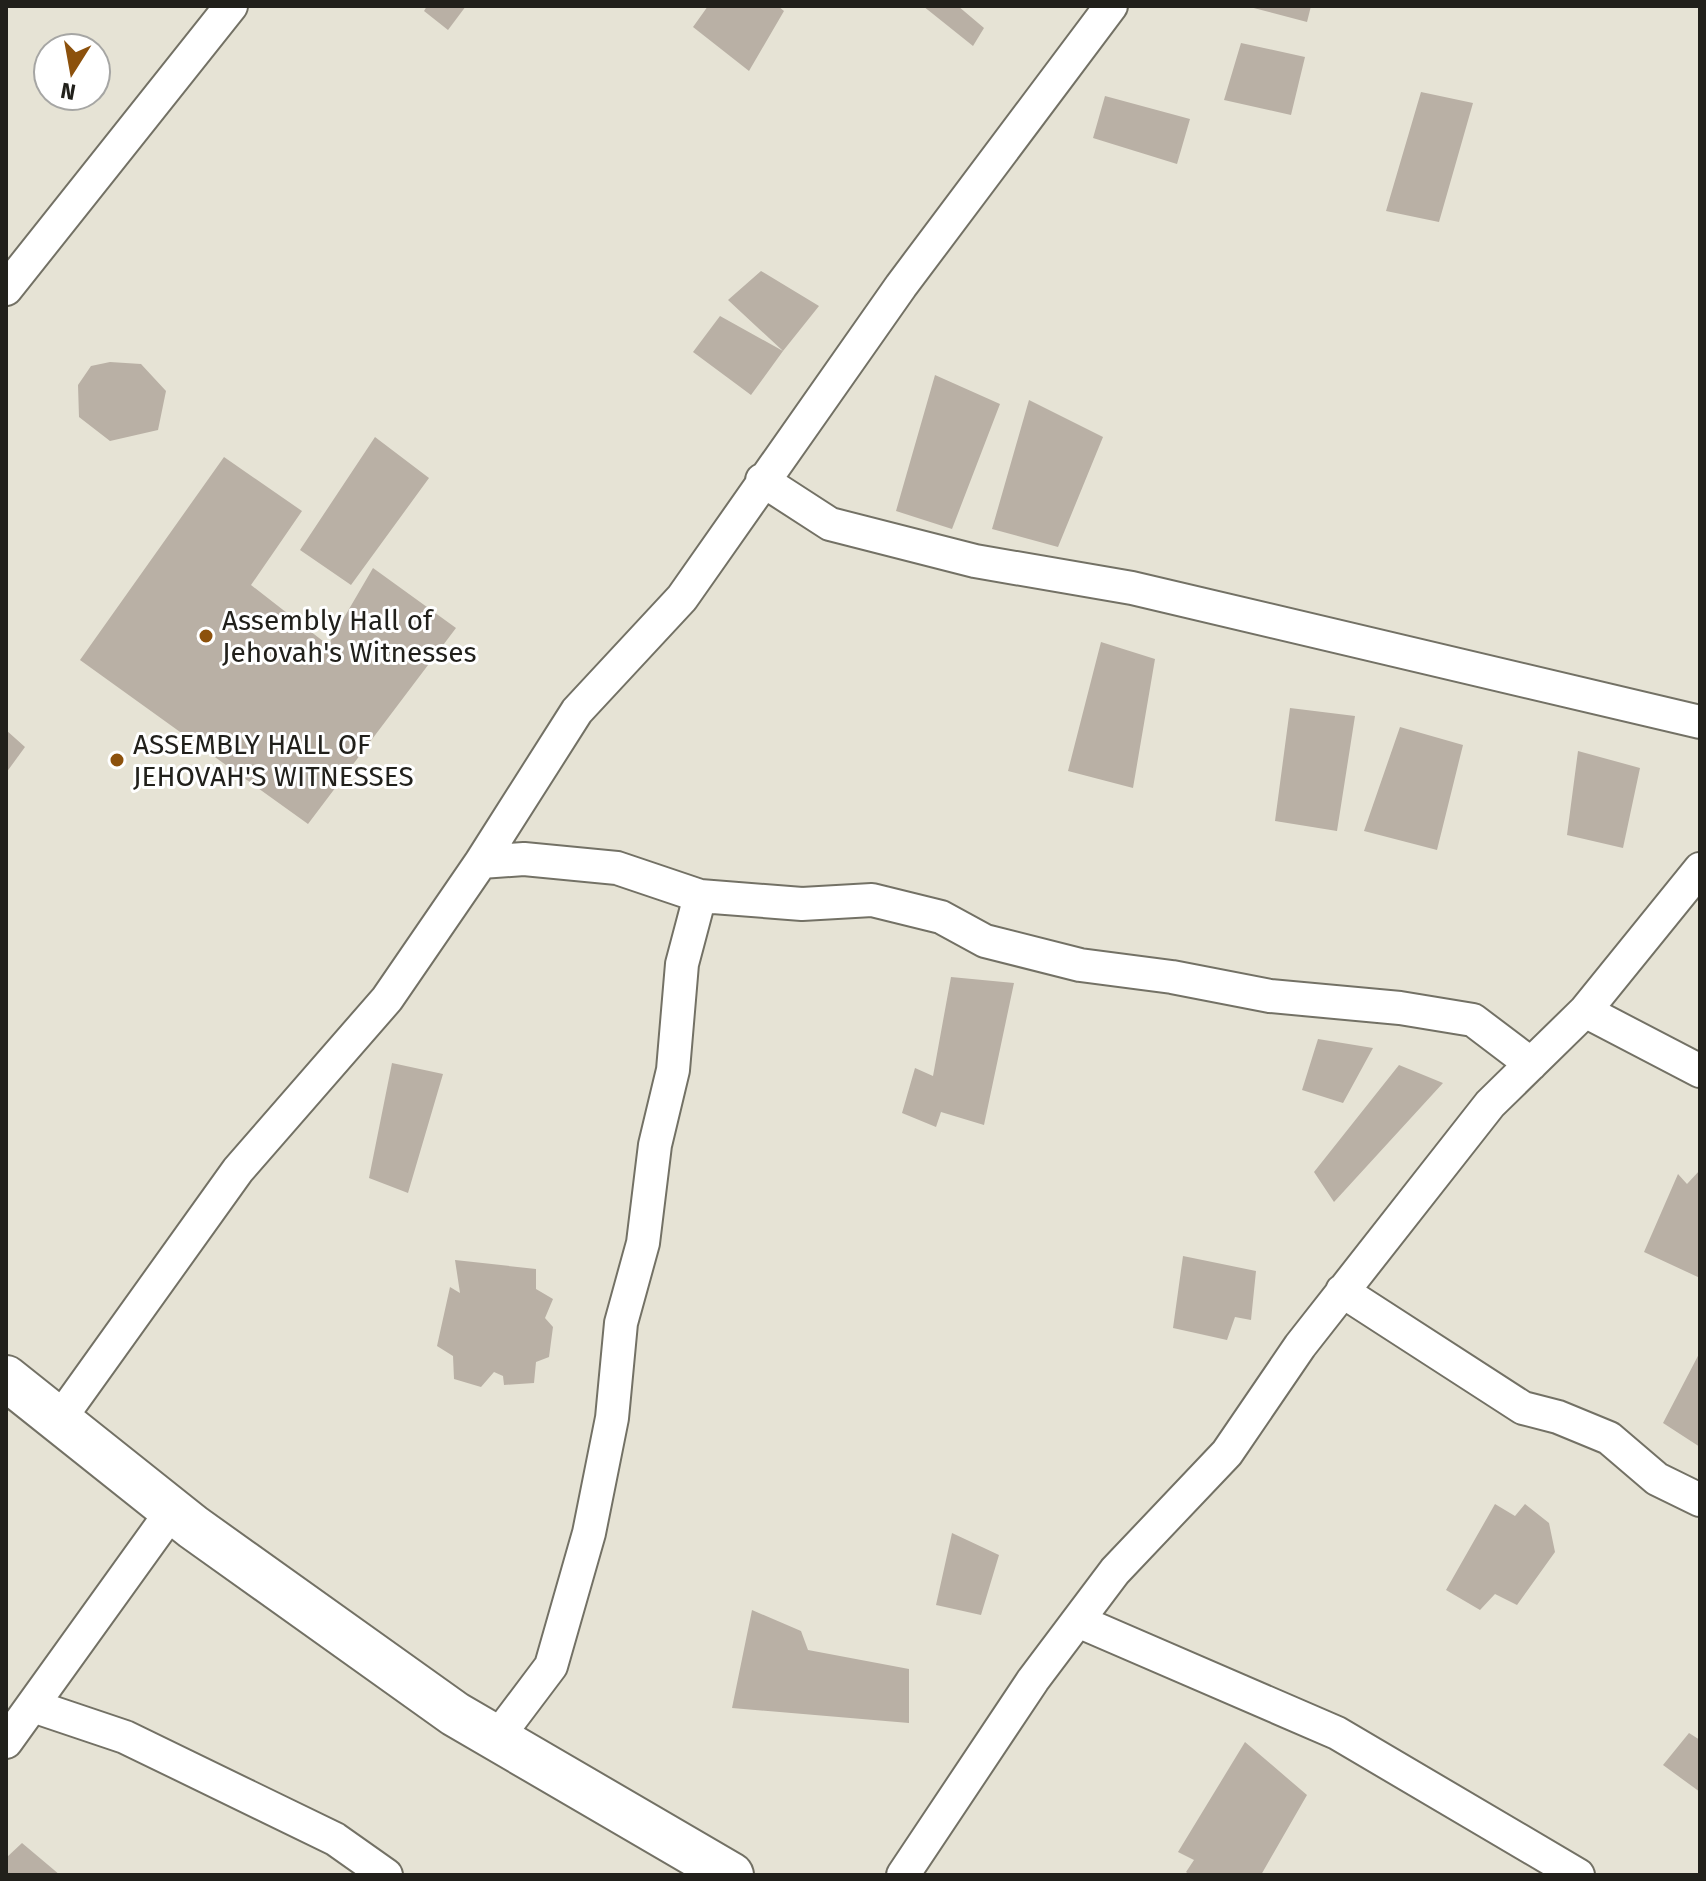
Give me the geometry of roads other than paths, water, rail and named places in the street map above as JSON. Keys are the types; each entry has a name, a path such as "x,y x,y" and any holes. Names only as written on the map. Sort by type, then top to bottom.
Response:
{"street":[{"path":"6,289 231,6"},
{"path":"59,1420 238,1170 387,999 481,862 577,711 682,598 901,286 1111,6"},
{"path":"762,480 830,524 975,561 1132,588 1700,722"},
{"path":"481,862 524,859 617,868 700,896 802,904 872,900 941,917 985,941 1080,965 1172,977 1270,996 1400,1008 1473,1020 1531,1064"},
{"path":"903,1875 1033,1680 1115,1571 1227,1453 1342,1291 1490,1104 1585,1011 1700,869"},
{"path":"496,1739 551,1666 589,1533 612,1418 621,1323 643,1243 655,1145 673,1070 682,964 700,896"},
{"path":"1585,1011 1700,1071"},
{"path":"1342,1291 1523,1408 1558,1417 1609,1438 1657,1479 1700,1500"},
{"path":"6,1378 172,1511 455,1714 731,1875"},
{"path":"6,1742 172,1511"},
{"path":"1078,1621 1337,1733 1578,1875"},
{"path":"33,1706 125,1737 335,1839 386,1875"}],"place":[{"name":"Assembly Hall of Jehovah's Witnesses","path":"206,636"},
{"name":"ASSEMBLY HALL OF JEHOVAH'S WITNESSES","path":"117,760"}]}
